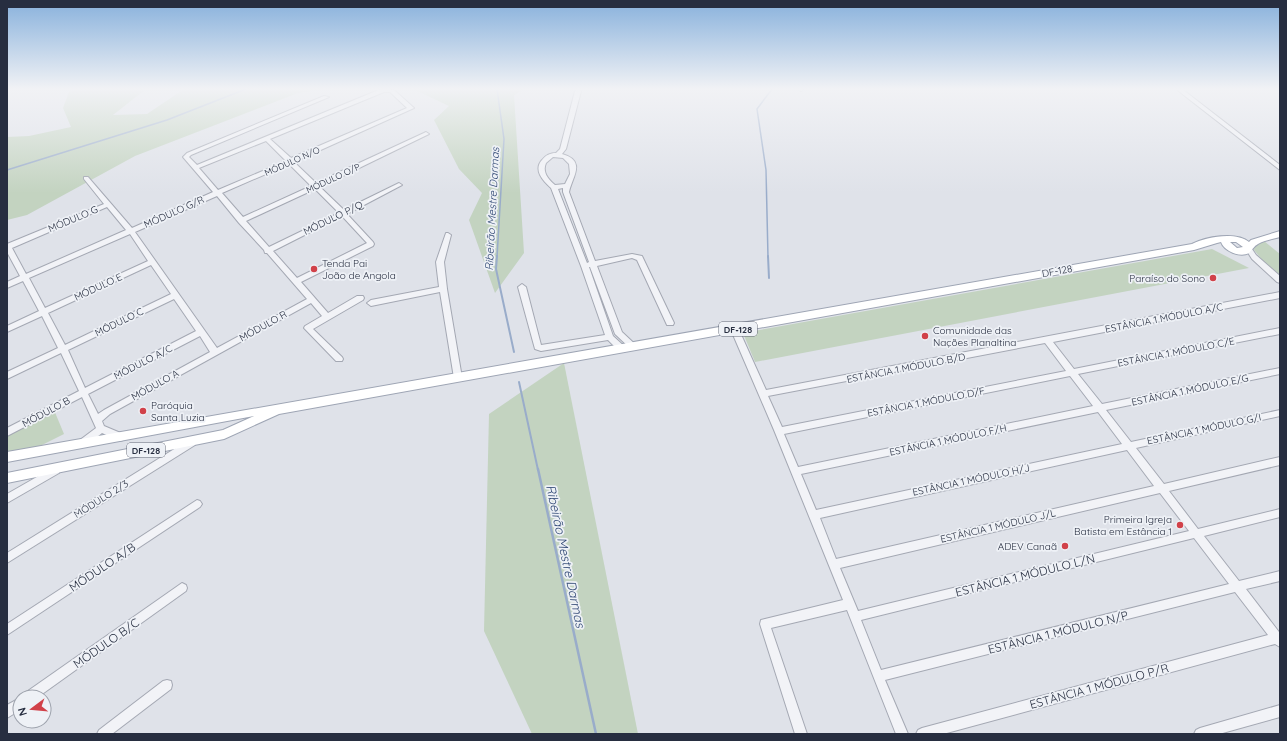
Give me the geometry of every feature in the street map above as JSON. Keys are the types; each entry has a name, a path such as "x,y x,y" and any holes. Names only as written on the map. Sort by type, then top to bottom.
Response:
{"main road":[{"name":"DF-128","path":"7,457 260,411 282,409 735,330 1194,247 1232,238 1246,238 1280,231"},
{"name":"DF-128","path":"1194,247 1245,252 1254,242 1280,234"},
{"path":"1237,239 1243,241 1248,247"},
{"path":"1226,240 1226,245 1236,250"},
{"name":"DF-128","path":"7,478 230,432 282,409"},
{"path":"195,440 205,432 204,425 200,422"}],"street":[{"path":"264,124 186,157 267,251 327,317"},
{"path":"196,168 301,124"},
{"name":"MÓDULO N/O","path":"217,193 376,124"},
{"path":"570,124 563,149 558,155 546,159 541,165 546,179 554,187 570,229 589,265 619,334 634,347"},
{"path":"1223,124 1280,168"},
{"name":"MÓDULO O/P","path":"241,221 426,134"},
{"path":"266,138 343,213 371,244 295,282"},
{"path":"558,155 567,158 572,163 574,171 573,178 567,186 566,192 579,227 603,317 610,337 622,349"},
{"name":"MÓDULO G","path":"8,247 107,205 86,178"},
{"name":"MÓDULO P/Q","path":"267,251 399,185"},
{"path":"554,187 567,186"},
{"name":"MÓDULO G/R","path":"131,231 217,193"},
{"path":"107,205 131,231 215,352"},
{"path":"570,229 579,227"},
{"path":"7,285 131,231"},
{"path":"448,235 440,262 458,378"},
{"path":"8,247 64,349 101,429 120,437"},
{"path":"1248,247 1254,257 1280,280"},
{"path":"1236,250 1265,268"},
{"path":"589,265 632,256 640,258 670,323"},
{"name":"MÓDULO E","path":"7,329 152,262"},
{"path":"522,287 538,347 541,348 610,337"},
{"path":"371,303 443,289"},
{"name":"MÓDULO C","path":"7,376 175,295"},
{"name":"ESTÂNCIA 1 MÓDULO A/C","path":"1048,341 1280,295"},
{"path":"339,359 308,328 360,298"},
{"name":"MÓDULO R","path":"215,352 311,300"},
{"path":"603,317 612,315"},
{"path":"735,330 780,431 835,564 854,617 902,734"},
{"name":"ESTÂNCIA 1 MÓDULO C/E","path":"1072,372 1280,331"},
{"name":"MÓDULO A/C","path":"84,392 201,332"},
{"path":"1048,341 1101,408 1128,446 1237,587 1279,639"},
{"name":"ESTÂNCIA 1 MÓDULO B/D","path":"764,394 1048,341"},
{"name":"MÓDULO A","path":"97,420 106,412 215,352"},
{"name":"ESTÂNCIA 1 MÓDULO E/G","path":"1101,408 1280,371"},
{"name":"ESTÂNCIA 1 MÓDULO D/F","path":"780,431 1072,372"},
{"name":"MÓDULO B","path":"7,432 84,392"},
{"name":"ESTÂNCIA 1 MÓDULO F/H","path":"796,471 1101,408"},
{"name":"ESTÂNCIA 1 MÓDULO G/I","path":"1128,446 1280,413"},
{"path":"82,444 101,429"},
{"name":"MÓDULO 2/3","path":"7,558 195,440"},
{"name":"ESTÂNCIA 1 MÓDULO H/J","path":"814,515 1128,446"},
{"name":"ESTÂNCIA 1 MÓDULO J/L","path":"835,564 1161,488 1280,462"},
{"path":"7,499 60,468"},
{"name":"MÓDULO A/B","path":"7,630 197,504"},
{"name":"ESTÂNCIA 1 MÓDULO L/N","path":"854,617 1280,513"},
{"name":"ESTÂNCIA 1 MÓDULO N/P","path":"878,676 1280,576"},
{"name":"MÓDULO B/C","path":"40,689 182,588"},
{"path":"801,734 765,624 849,604"},
{"name":"ESTÂNCIA 1 MÓDULO P/R","path":"922,734 1279,639"},
{"path":"103,734 167,685"},
{"path":"1200,734 1280,711"}],"green space":[{"path":"70,124 219,124 135,156 27,215 7,220 7,137 29,136 71,127"},
{"path":"436,124 516,124 524,253 495,293 469,220 482,193 459,169"},
{"path":"1264,241 1280,254 1280,275 1263,261 1254,250 1255,245"},
{"path":"1212,249 1249,268 755,362 743,333"},
{"path":"564,363 638,734 532,734 484,631 489,414"},
{"path":"54,410 64,434 38,447 7,453 7,434"}],"waterway":[{"path":"7,170 156,124"},
{"name":"Ribeirão Mestre Darmas","path":"497,257 504,139 502,124"},
{"path":"759,124 766,170 768,257"},
{"name":"Ribeirão Mestre Darmas","path":"497,256 496,269 514,352"},
{"path":"768,256 769,278"},
{"name":"Ribeirão Mestre Darmas","path":"519,382 538,470"},
{"name":"Ribeirão Mestre Darmas","path":"538,469 596,734"}],"place":[{"name":"Tenda Pai João de Angola","path":"314,269"},
{"name":"Paraíso do Sono","path":"1213,278"},
{"name":"Comunidade das Nações Planaltina","path":"925,336"},
{"name":"Paróquia Santa Luzia","path":"143,411"},
{"name":"Primeira Igreja Batista em Estância 1","path":"1180,525"},
{"name":"ADEV Canaã","path":"1065,546"}]}
